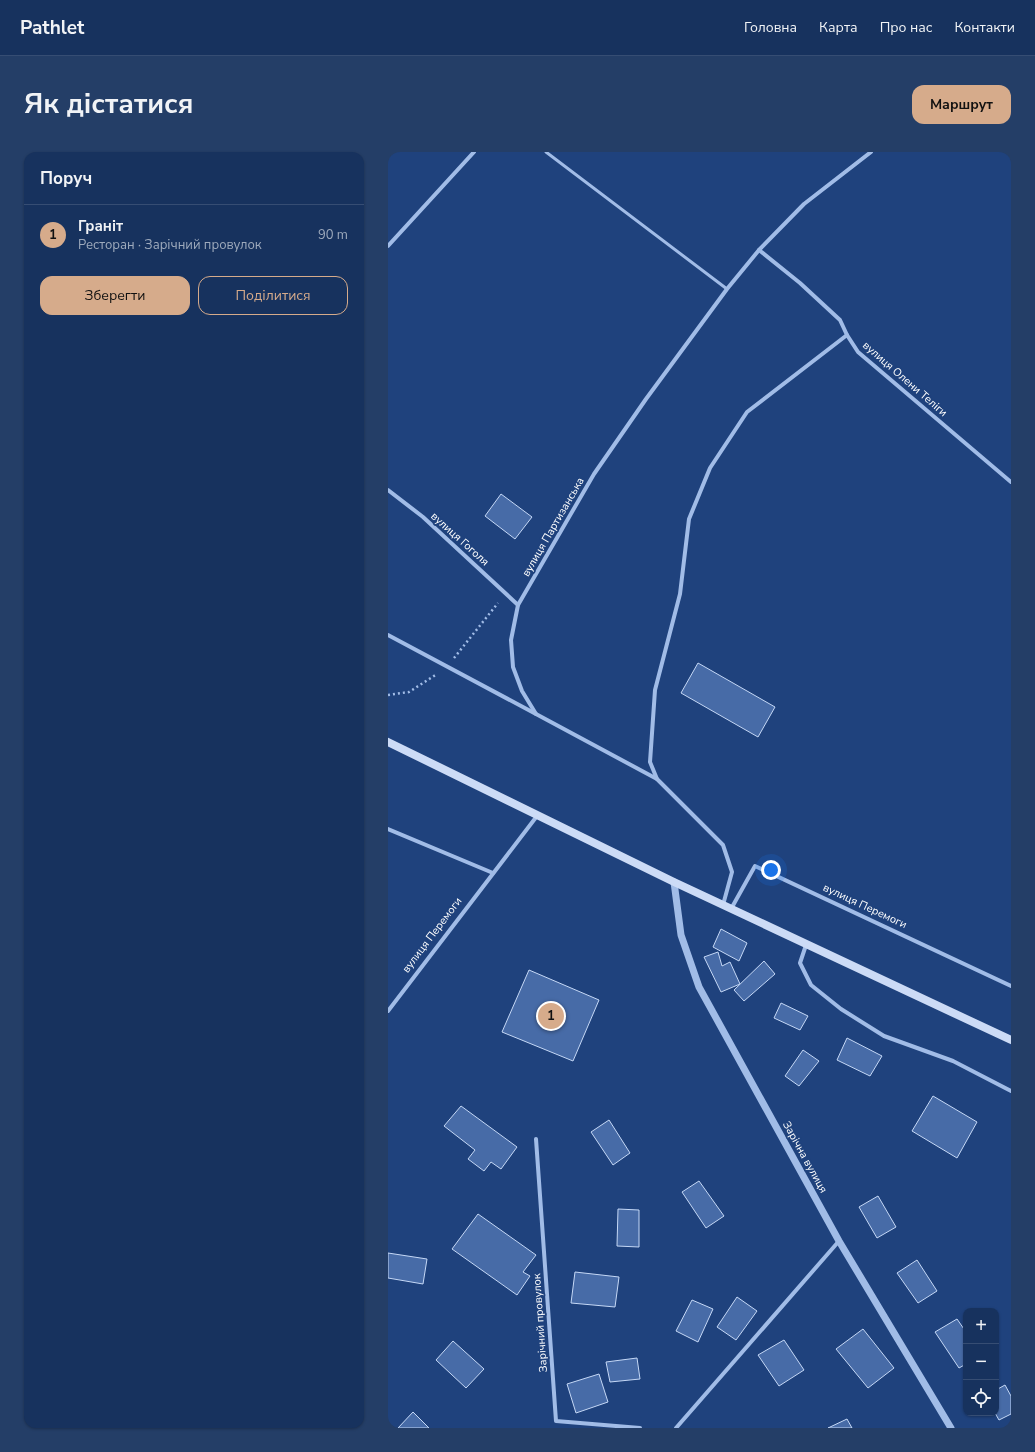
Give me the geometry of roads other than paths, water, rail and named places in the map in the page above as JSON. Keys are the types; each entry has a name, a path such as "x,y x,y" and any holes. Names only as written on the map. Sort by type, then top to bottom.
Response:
{"main road":[{"path":"388,742 674,882 1011,1040"}],"street":[{"path":"388,246 474,152"},
{"name":"вулиця Партизанська","path":"536,714 522,691 513,667 511,640 518,605 594,474 727,289 759,250 804,204 871,152"},
{"name":"вулиця Олени Теліги","path":"759,250 800,283 840,320 847,335 858,352 1011,482"},
{"path":"657,779 650,762 655,690 680,594 689,519 710,468 747,412 847,335"},
{"name":"вулиця Гоголя","path":"388,490 423,517 518,605"},
{"path":"388,635 657,779 723,845 732,872 723,905"},
{"name":"вулиця Перемоги","path":"388,1011 538,815"},
{"path":"388,829 493,873"},
{"name":"вулиця Перемоги","path":"731,909 755,866 1011,986"},
{"name":"Зарічна вулиця","path":"674,882 681,935 699,987 839,1241 951,1428"},
{"path":"806,945 800,963 811,985 841,1009 884,1036 953,1061 1011,1091"},
{"name":"Зарічний провулок","path":"536,1139 556,1421 640,1428"},
{"path":"676,1428 839,1241"}],"lane":[{"path":"546,152 727,289"}],"place":[{"name":"Граніт","path":"551,1016"}]}
